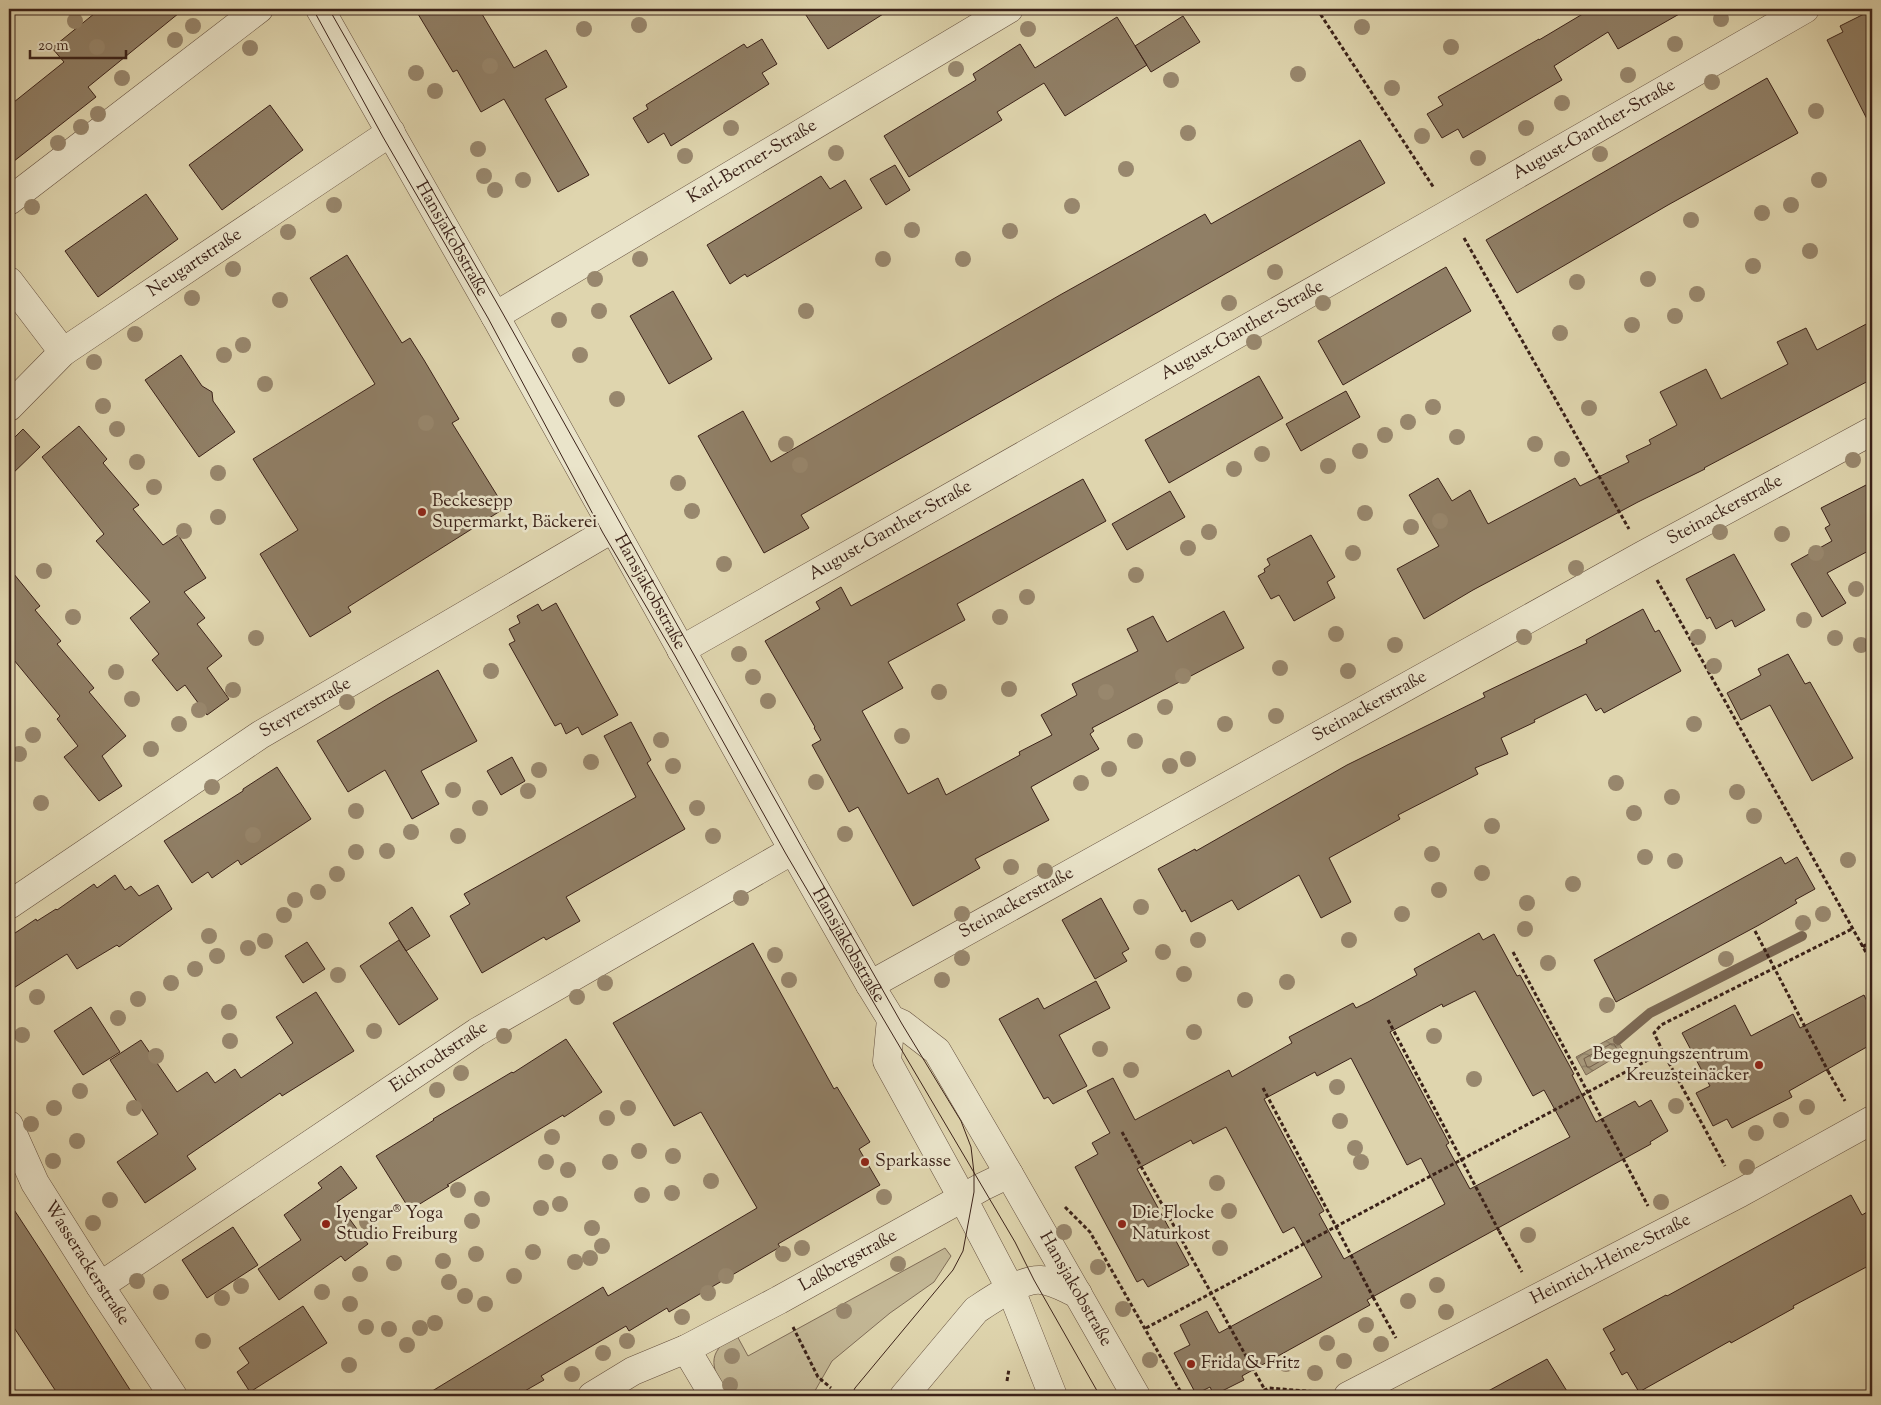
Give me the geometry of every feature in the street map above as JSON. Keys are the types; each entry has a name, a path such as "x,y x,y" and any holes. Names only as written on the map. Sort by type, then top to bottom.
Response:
{"street":[{"path":"9,201 259,9"},
{"name":"Hansjakobstraße","path":"320,9 392,132 612,528 890,1019 887,1061 963,1198 1011,1290 1053,1396"},
{"name":"Karl-Berner-Straße","path":"495,316 1009,9"},
{"name":"August-Ganther-Straße","path":"681,650 1805,9"},
{"name":"Neugartstraße","path":"9,407 63,352 392,132"},
{"path":"9,281 63,352"},
{"name":"Steinackerstraße","path":"870,985 1643,555 1872,431"},
{"name":"Steyrerstraße","path":"9,905 260,735 612,528"},
{"name":"Eichrodtstraße","path":"100,1286 477,1032 793,850"},
{"name":"Hansjakobstraße","path":"890,1019 902,1024 937,1052 1010,1174 1136,1396"},
{"name":"Heinrich-Heine-Straße","path":"1348,1396 1740,1193 1872,1120"},
{"name":"Wasserackerstraße","path":"9,1125 35,1183 173,1396"},
{"name":"Laßbergstraße","path":"592,1396 633,1371 686,1348 779,1300 1010,1174"},
{"path":"904,1396 976,1310 1011,1290 1034,1280 1055,1284 1078,1294"},
{"path":"686,1348 714,1396"}],"path":[{"path":"1317,9 1450,213 1872,963"},
{"path":"1740,1193 1718,1156 1654,1032 1661,1025 1852,929"},
{"path":"1755,931 1828,1071"},
{"path":"1863,946 1872,940"},
{"path":"1513,952 1663,1233"},
{"path":"1388,1020 1537,1299"},
{"path":"1146,1328 1664,1052"},
{"path":"1263,1088 1373,1297 1412,1364"},
{"path":"1122,1132 1265,1390"},
{"path":"1061,1204 1090,1232 1183,1396"},
{"path":"779,1300 818,1377 831,1388"},
{"path":"1252,1396 1269,1388 1348,1396"}],"shaded area":[{"path":"945,1248 951,1256 934,1282 890,1313 832,1361 812,1396 727,1396 715,1370 715,1355 726,1341 736,1334 748,1356"}],"water":[{"path":"1615,1036 1624,1052 1586,1075 1576,1057"}],"building":[{"path":"100,9 184,9 88,87 96,97 9,165 9,106 64,62 52,48"},
{"path":"415,9 479,9 514,68 546,50 567,87 545,99 589,175 558,192 504,99 481,112 457,70 453,72"},
{"path":"802,9 891,9 828,49"},
{"path":"1591,9 1688,9 1618,49 1608,32 1554,66 1562,80 1463,138 1458,129 1442,138 1427,114 1443,105 1438,97"},
{"path":"1872,10 1872,129 1827,40 1843,32 1840,26"},
{"path":"1183,16 1200,42 1151,72 1135,46"},
{"path":"1117,17 1147,65 1065,116 1044,83 997,112 1002,120 909,177 884,136 976,80 973,74 1020,44 1035,68"},
{"path":"762,39 777,64 762,73 769,84 671,146 664,133 648,143 633,118 648,109 646,105 744,44 747,48"},
{"path":"1767,78 1798,133 1668,205 1517,293 1486,240"},
{"path":"270,105 303,150 222,210 189,165"},
{"path":"1360,140 1385,183 801,515 809,528 764,553 698,436 743,411 771,462 1060,295 1205,214 1211,224"},
{"path":"895,165 910,190 886,205 870,179"},
{"path":"821,176 830,189 845,180 862,208 747,277 745,274 730,284 707,245"},
{"path":"146,194 178,239 98,297 65,251"},
{"path":"347,255 402,343 410,338 424,360 459,419 452,423 505,508 348,607 351,612 310,637 260,554 298,530 253,459 375,384 310,278"},
{"path":"1446,267 1471,311 1343,385 1318,341"},
{"path":"673,291 712,359 669,384 630,316"},
{"path":"1872,321 1872,379 1473,590 1424,619 1397,569 1439,546 1409,495 1438,478 1452,501 1470,490 1488,524 1575,478 1580,486 1629,462 1626,456 1651,444 1649,440 1677,425 1660,392 1706,369 1721,399 1788,364 1777,342 1806,328 1817,350"},
{"path":"181,355 202,386 212,392 213,401 235,432 199,457 145,380"},
{"path":"1259,376 1283,418 1169,483 1145,440"},
{"path":"1346,391 1360,417 1301,451 1286,424"},
{"path":"79,426 107,459 103,463 139,505 133,509 163,545 178,535 206,578 184,592 205,618 197,624 222,656 207,668 229,699 207,715 185,685 177,691 152,660 159,654 130,618 150,602 96,541 104,534 42,457"},
{"path":"23,429 40,447 9,477 9,443"},
{"path":"1083,479 1106,521 957,604 965,620 888,662 903,688 862,711 908,794 938,778 946,795 1020,755 1019,752 1052,735 1041,715 1077,695 1072,684 1138,651 1127,629 1153,616 1167,642 1224,611 1244,648 1092,728 1094,731 1090,734 1099,749 1031,787 1049,820 975,859 980,868 913,906 858,807 849,812 812,745 821,740 815,727 765,641 820,609 816,602 841,587 851,606"},
{"path":"1872,482 1872,549 1827,573 1846,603 1822,617 1791,564 1832,541 1825,528 1830,525 1821,508"},
{"path":"1170,491 1185,517 1127,550 1112,524"},
{"path":"1311,535 1335,577 1327,582 1335,598 1294,621 1279,595 1271,599 1258,576 1265,572 1264,569 1270,565 1267,559"},
{"path":"1734,554 1765,610 1735,627 1732,620 1716,629 1710,617 1707,619 1686,579"},
{"path":"9,568 40,606 35,610 61,641 57,644 94,688 89,692 126,736 102,756 122,786 99,801 64,757 78,746 57,719 60,716 9,654"},
{"path":"556,603 618,715 582,735 578,727 566,734 561,723 555,726 509,644 515,641 509,629 520,623 517,616 538,604 542,611"},
{"path":"1643,609 1655,632 1659,630 1681,671 1604,713 1601,708 1596,711 1586,694 1534,720 1535,722 1501,738 1508,754 1475,768 1478,774 1398,815 1400,819 1329,858 1351,902 1321,918 1299,875 1238,910 1232,900 1191,922 1185,910 1182,912 1158,869 1195,849 1196,851 1347,765 1485,697 1483,693 1587,643 1586,640"},
{"path":"1788,654 1805,684 1810,682 1853,758 1812,781 1770,705 1741,720 1727,693 1761,675 1758,669"},
{"path":"438,670 477,741 421,771 439,804 412,819 385,770 348,792 317,741"},
{"path":"631,722 651,760 647,763 685,829 566,897 580,921 546,940 544,937 482,973 450,916 470,904 464,894 636,797 604,736"},
{"path":"512,757 525,781 501,795 487,771"},
{"path":"277,767 311,819 241,865 238,860 212,878 208,872 192,883 164,841"},
{"path":"1781,857 1785,864 1797,857 1815,889 1795,900 1797,903 1759,925 1616,1002 1594,960"},
{"path":"115,875 125,890 131,886 139,896 158,885 172,909 119,947 117,945 77,969 67,954 9,991 9,937 36,919 37,921 57,910 94,884 97,888"},
{"path":"1101,898 1129,949 1122,953 1127,961 1095,979 1062,920"},
{"path":"412,907 430,936 406,951 389,923"},
{"path":"1479,933 1483,940 1494,934 1517,976 1520,975 1574,1074 1572,1075 1596,1122 1635,1101 1639,1107 1651,1100 1668,1131 1650,1142 1651,1144 1367,1300 1370,1305 1242,1376 1244,1380 1214,1395 1210,1387 1196,1394 1174,1353 1190,1345 1180,1325 1207,1311 1219,1333 1322,1277 1294,1227 1283,1233 1226,1127 1193,1144 1191,1140 1137,1169 1189,1265 1148,1287 1143,1279 1137,1282 1075,1167 1098,1154 1092,1143 1110,1133 1087,1091 1113,1078 1135,1120 1229,1070 1232,1077 1292,1043 1289,1037 1353,1003 1356,1008 1417,975 1414,969","holes":["1475,991 1533,1096 1544,1090 1570,1137 1470,1189 1446,1145 1449,1143 1390,1032 1442,1004 1443,1007","1351,1058 1407,1165 1421,1158 1445,1204 1344,1259 1319,1214 1324,1211 1264,1099 1315,1072 1317,1076"]},
{"path":"399,940 438,999 399,1025 360,966"},
{"path":"307,942 325,969 303,983 285,956"},
{"path":"753,943 834,1089 837,1087 870,1142 859,1149 880,1185 778,1244 780,1247 669,1312 667,1308 629,1331 626,1326 541,1376 544,1380 516,1396 424,1396 603,1287 608,1296 757,1208 701,1112 674,1126 613,1023"},
{"path":"1096,981 1110,1008 1059,1035 1087,1086 1053,1104 1048,1097 1044,1099 999,1019 1038,998 1044,1009"},
{"path":"316,992 354,1051 282,1096 280,1093 187,1156 196,1169 145,1203 117,1162 158,1134 110,1060 141,1040 177,1092 207,1072 215,1083 235,1069 241,1078 293,1043 276,1017"},
{"name":"Begegnungszentrum Kreuzsteinäcker","path":"1864,995 1872,1012 1872,1044 1789,1091 1792,1097 1732,1128 1727,1119 1713,1126 1696,1093 1710,1086 1682,1033 1735,1005 1751,1036 1793,1014 1800,1028"},
{"path":"91,1007 120,1052 83,1075 54,1031"},
{"path":"566,1039 602,1092 564,1117 563,1115 447,1185 449,1186 410,1210 376,1156 433,1119 513,1073"},
{"path":"341,1166 357,1188 337,1202 368,1244 345,1261 341,1256 279,1300 258,1269 301,1240 284,1215 322,1188 318,1183"},
{"path":"1851,1195 1862,1215 1872,1209 1872,1264 1639,1392 1627,1372 1622,1375 1610,1353 1615,1350 1603,1329"},
{"path":"9,1202 134,1396 59,1396 9,1320"},
{"path":"233,1227 258,1265 207,1298 182,1260"},
{"path":"303,1306 327,1343 250,1392 237,1372 249,1363 239,1348"},
{"path":"1547,1359 1570,1396 1479,1396"}],"waterway":[{"path":"1618,1040 1650,1013 1802,936"}],"tram line":[{"path":"313,9 383,137 488,318 603,533 674,654 786,854 1015,1242 1034,1280 1100,1396"},
{"path":"329,9 502,312 902,1024 961,1121 971,1147 974,1192 963,1251 953,1270 855,1388 851,1396"}],"place":[{"name":"Beckesepp Supermarkt, Bäckerei","path":"422,512"},
{"name":"Begegnungszentrum Kreuzsteinäcker","path":"1759,1065"},
{"name":"Sparkasse","path":"865,1162"},
{"name":"Iyengar® Yoga Studio Freiburg","path":"326,1224"},
{"name":"Die Flocke Naturkost","path":"1122,1224"},
{"name":"Frida & Fritz","path":"1191,1364"}]}
